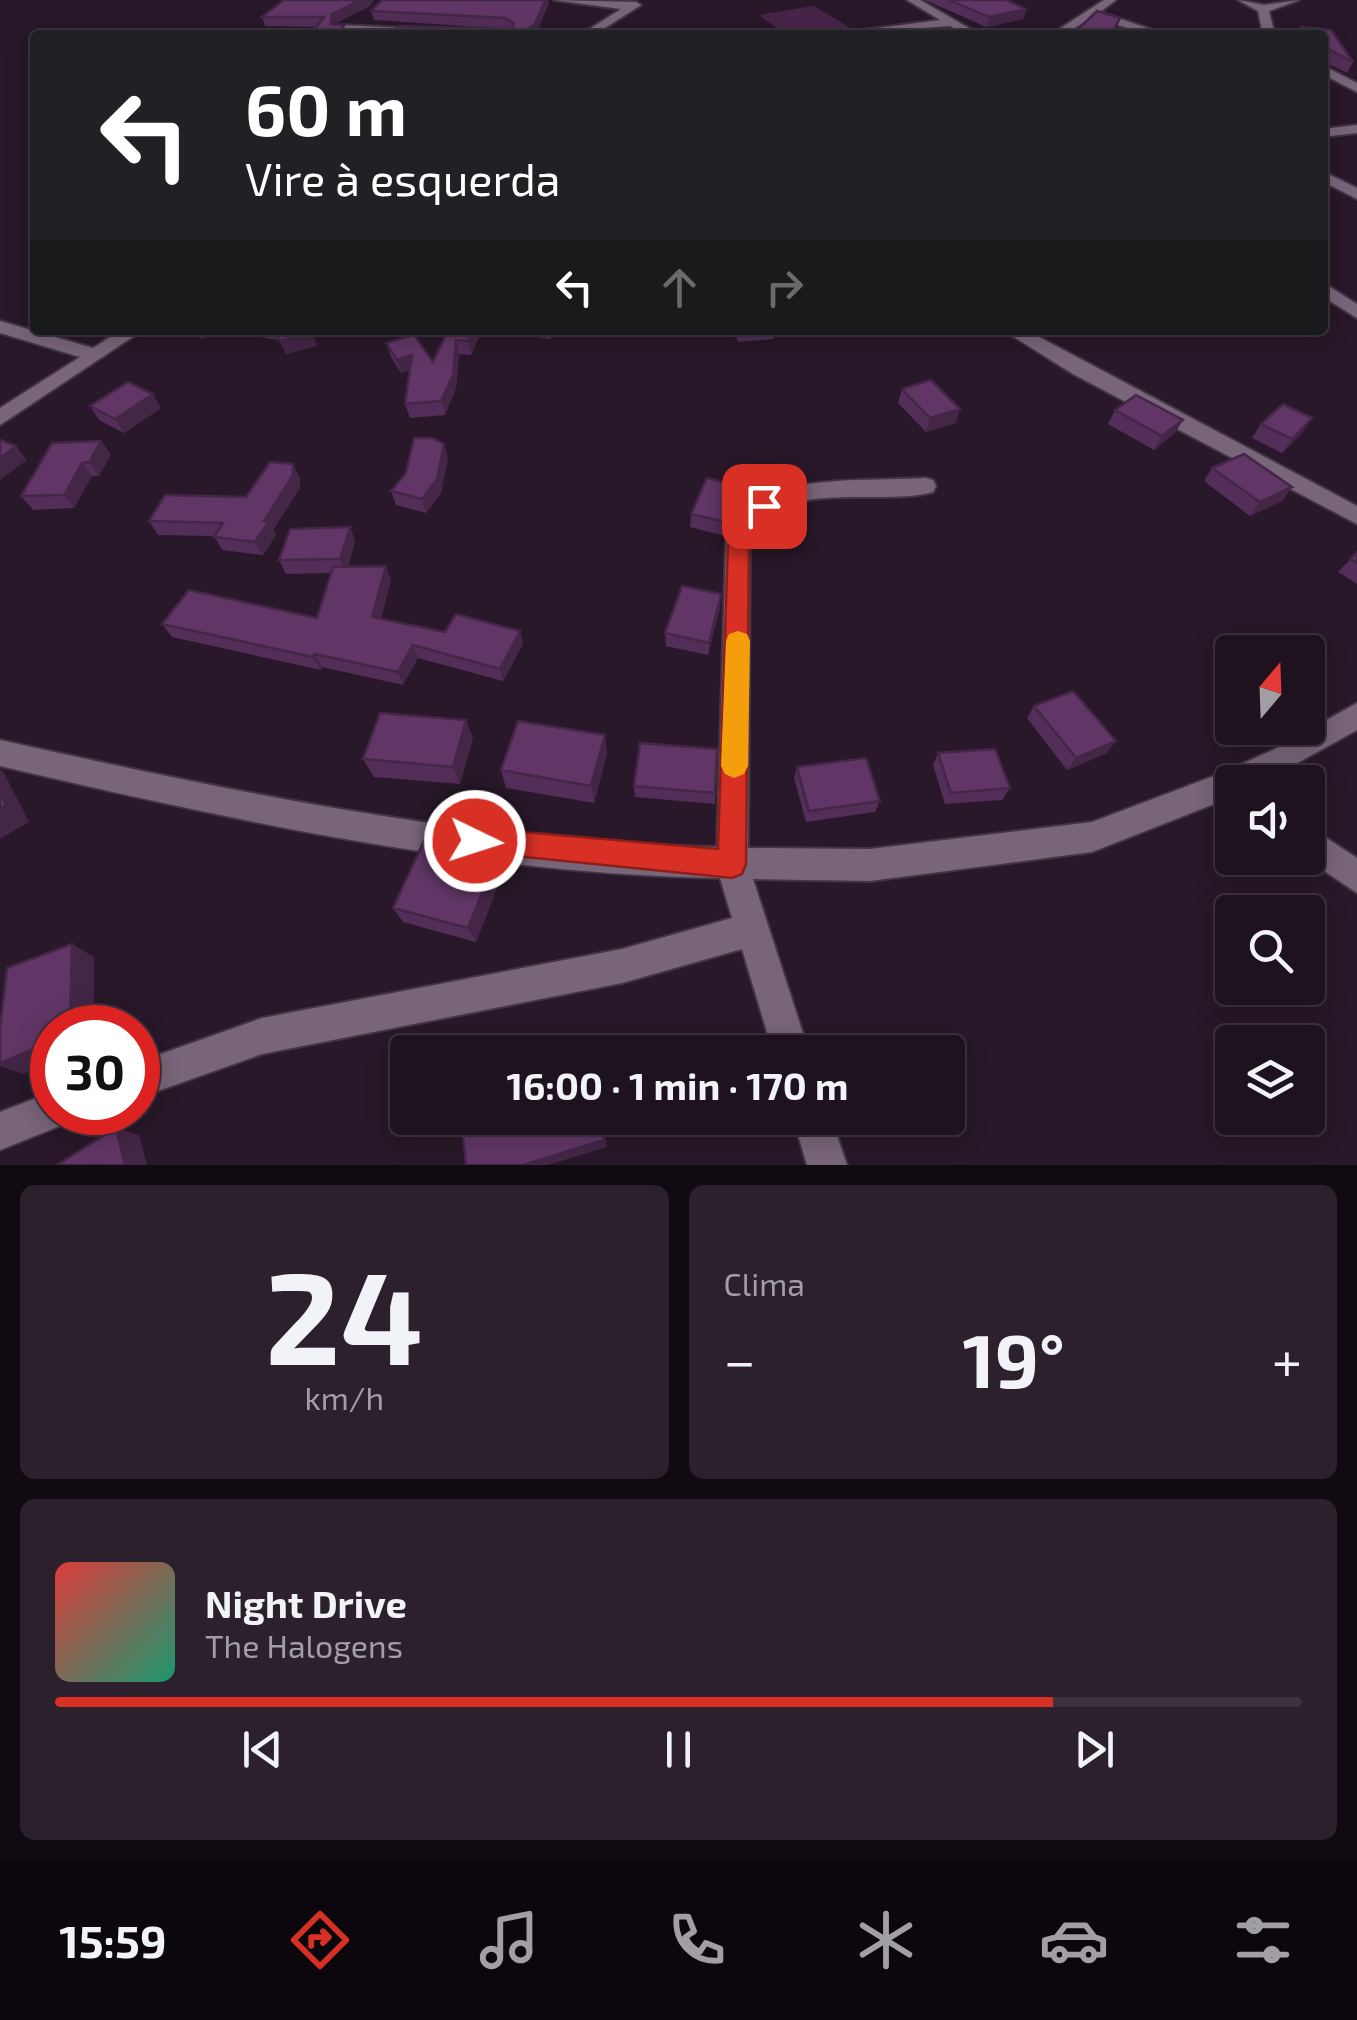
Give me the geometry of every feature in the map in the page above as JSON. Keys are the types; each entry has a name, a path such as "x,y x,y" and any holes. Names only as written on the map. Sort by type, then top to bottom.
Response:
{"street":[{"path":"559,0 638,3"},
{"path":"912,0 968,30"},
{"path":"1064,30 1112,0"},
{"path":"1243,0 1263,9 1294,0"},
{"path":"594,30 638,3"},
{"path":"1263,9 1269,30"},
{"path":"1092,13 1146,30"},
{"path":"338,30 369,14"},
{"path":"879,30 956,22"},
{"path":"342,28 356,30"},
{"path":"1328,72 1357,88"},
{"path":"1328,129 1357,129"},
{"path":"1328,178 1357,194"},
{"path":"1328,291 1357,312"},
{"path":"0,327 96,355"},
{"path":"0,418 126,335"},
{"path":"1020,335 1357,516"},
{"path":"786,1035 732,864 738,542 746,523 764,506 789,497 925,486"},
{"path":"1271,765 1357,715"},
{"path":"0,752 152,788 438,839 732,864 870,865 1092,837 1215,791"},
{"path":"1325,853 1357,877"},
{"path":"160,1072 262,1036 622,966 752,928"},
{"path":"0,1131 30,1119"},
{"path":"817,1135 826,1165"}],"shaded area":[{"path":"814,6 854,30 780,30 758,15"}],"building":[{"path":"284,0 360,0 332,14 331,24 344,25 341,30 314,30 324,17 262,17"},
{"path":"382,0 545,0 535,24 526,30 396,30 398,26 511,29 514,24 505,18 371,11"},
{"path":"949,0 1006,0 1026,9 989,17"},
{"path":"1097,11 1120,18 1114,30 1077,30"},
{"path":"1301,27 1331,30 1353,62 1328,50 1328,30"},
{"path":"277,335 301,335 280,341"},
{"path":"414,335 433,362 446,335 471,335 468,341 456,340 453,375 441,401 405,404 412,355 397,360 386,343"},
{"path":"931,380 960,409 930,418 902,389"},
{"path":"128,382 153,394 115,419 90,406"},
{"path":"1136,395 1183,420 1162,436 1115,410"},
{"path":"1283,404 1312,418 1292,439 1261,424"},
{"path":"414,438 432,438 444,444 437,479 422,499 391,491 406,473"},
{"path":"0,440 16,446 0,458"},
{"path":"101,441 89,462 82,463 64,495 21,496 52,443"},
{"path":"1244,454 1292,487 1260,502 1212,468"},
{"path":"270,462 293,464 293,475 255,542 214,537 223,523 149,521 165,495 246,497"},
{"path":"707,478 744,487 726,522 691,514"},
{"path":"350,527 340,559 279,560 290,529"},
{"path":"386,566 372,617 445,632 456,614 520,631 500,669 413,645 398,672 162,624 189,590 317,618 333,567"},
{"path":"682,586 721,594 709,643 665,633"},
{"path":"1073,691 1116,741 1076,758 1034,706"},
{"path":"380,713 466,720 453,767 363,759"},
{"path":"518,721 605,735 591,786 501,770"},
{"path":"640,743 717,749 715,793 634,786"},
{"path":"995,749 1010,788 951,793 938,753"},
{"path":"866,758 880,801 809,811 797,767"},
{"path":"424,841 496,858 468,928 393,908"},
{"path":"72,944 71,1005 30,1005 30,1050 0,1063 0,1029 7,968"},
{"path":"105,1135 118,1135 125,1165 57,1165"},
{"path":"463,1135 603,1135 604,1140 523,1165 466,1165"}],"slow traffic":[{"path":"734,766 738,641"}],"route":[{"path":"475,841 675,862 732,864 738,707 738,542 746,523 764,506"}]}
